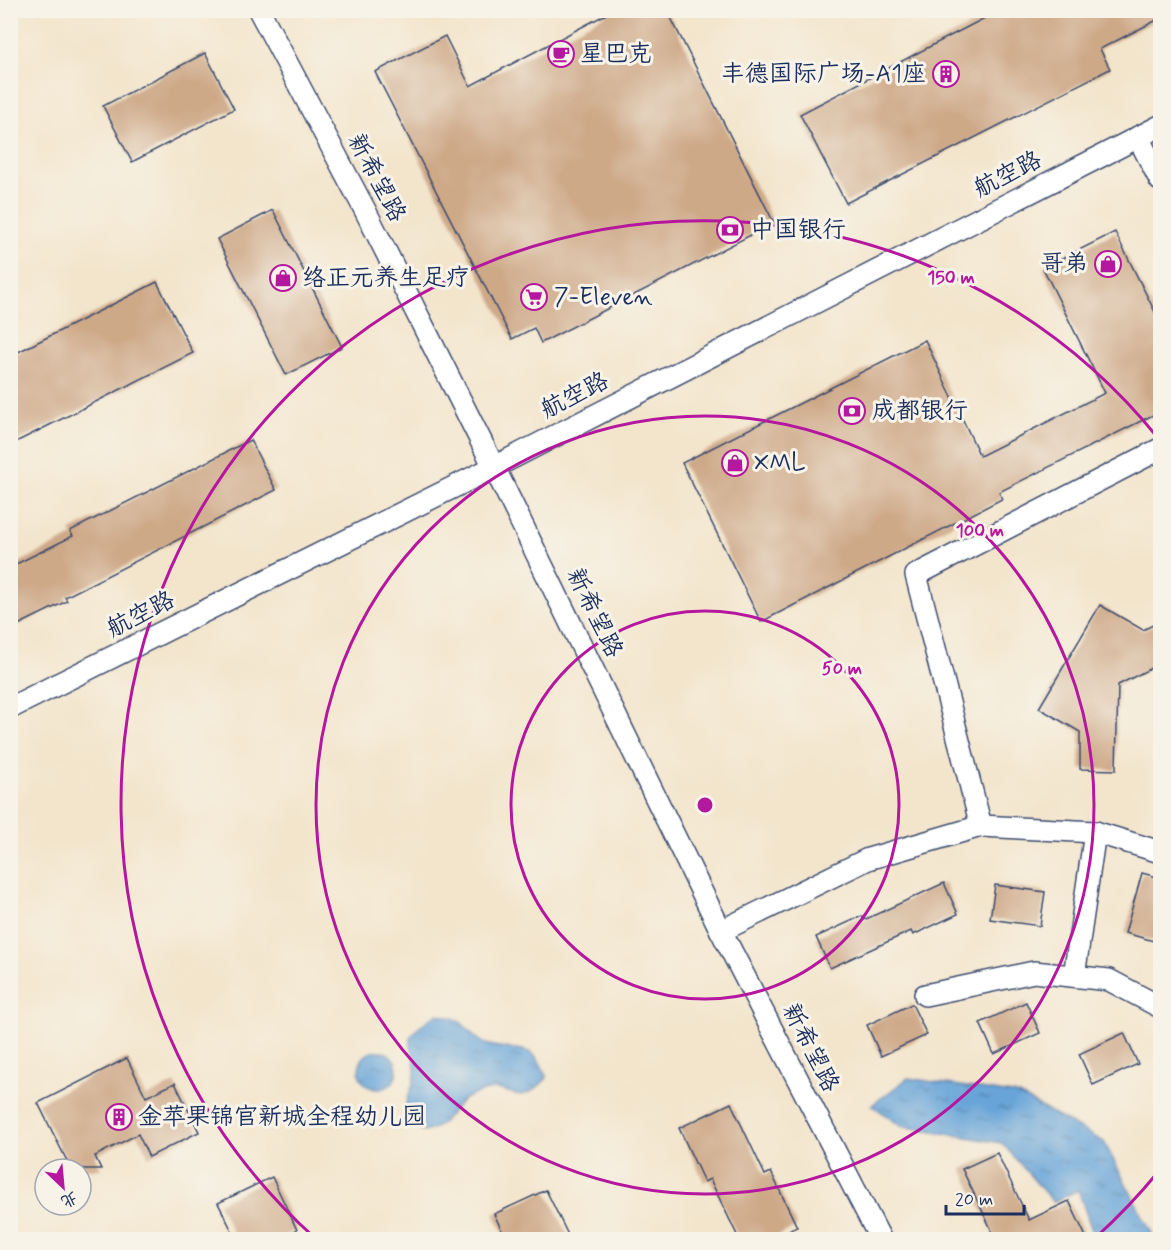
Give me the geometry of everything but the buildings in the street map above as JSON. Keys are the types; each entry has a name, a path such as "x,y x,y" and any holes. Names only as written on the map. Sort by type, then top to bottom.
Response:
{"street":[{"name":"新希望路","path":"259,10 366,212 494,467 721,931 880,1239"},
{"name":"航空路","path":"10,708 494,467 1161,126"},
{"path":"1138,137 1161,180"},
{"path":"981,826 916,574 1161,449"},
{"path":"721,931 868,859 981,826 1095,832 1161,852"},
{"path":"1074,976 1095,832"},
{"path":"926,995 1034,972 1110,980 1161,1007"}],"water":[{"path":"437,1014 462,1023 484,1043 529,1052 535,1056 547,1078 536,1088 520,1095 493,1089 470,1096 457,1105 438,1126 424,1132 413,1125 405,1112 415,1071 410,1038 421,1025"},
{"path":"378,1051 385,1052 391,1057 396,1063 396,1077 391,1083 385,1088 378,1089 371,1088 365,1083 360,1077 359,1070 360,1063 365,1057 371,1052"},
{"path":"908,1078 1019,1095 1104,1142 1155,1239 1095,1239 1078,1190 1053,1202 1002,1143 901,1126 872,1105"}],"place":[{"name":"星巴克","path":"561,54"},
{"name":"丰德国际广场-A1座","path":"946,74"},
{"name":"中国银行","path":"730,230"},
{"name":"哥弟","path":"1108,264"},
{"name":"络正元养生足疗","path":"283,278"},
{"name":"7-Eleven","path":"534,297"},
{"name":"成都银行","path":"852,411"},
{"name":"XML","path":"735,463"},
{"name":"金苹果锦官新城全程幼儿园","path":"119,1117"}]}
